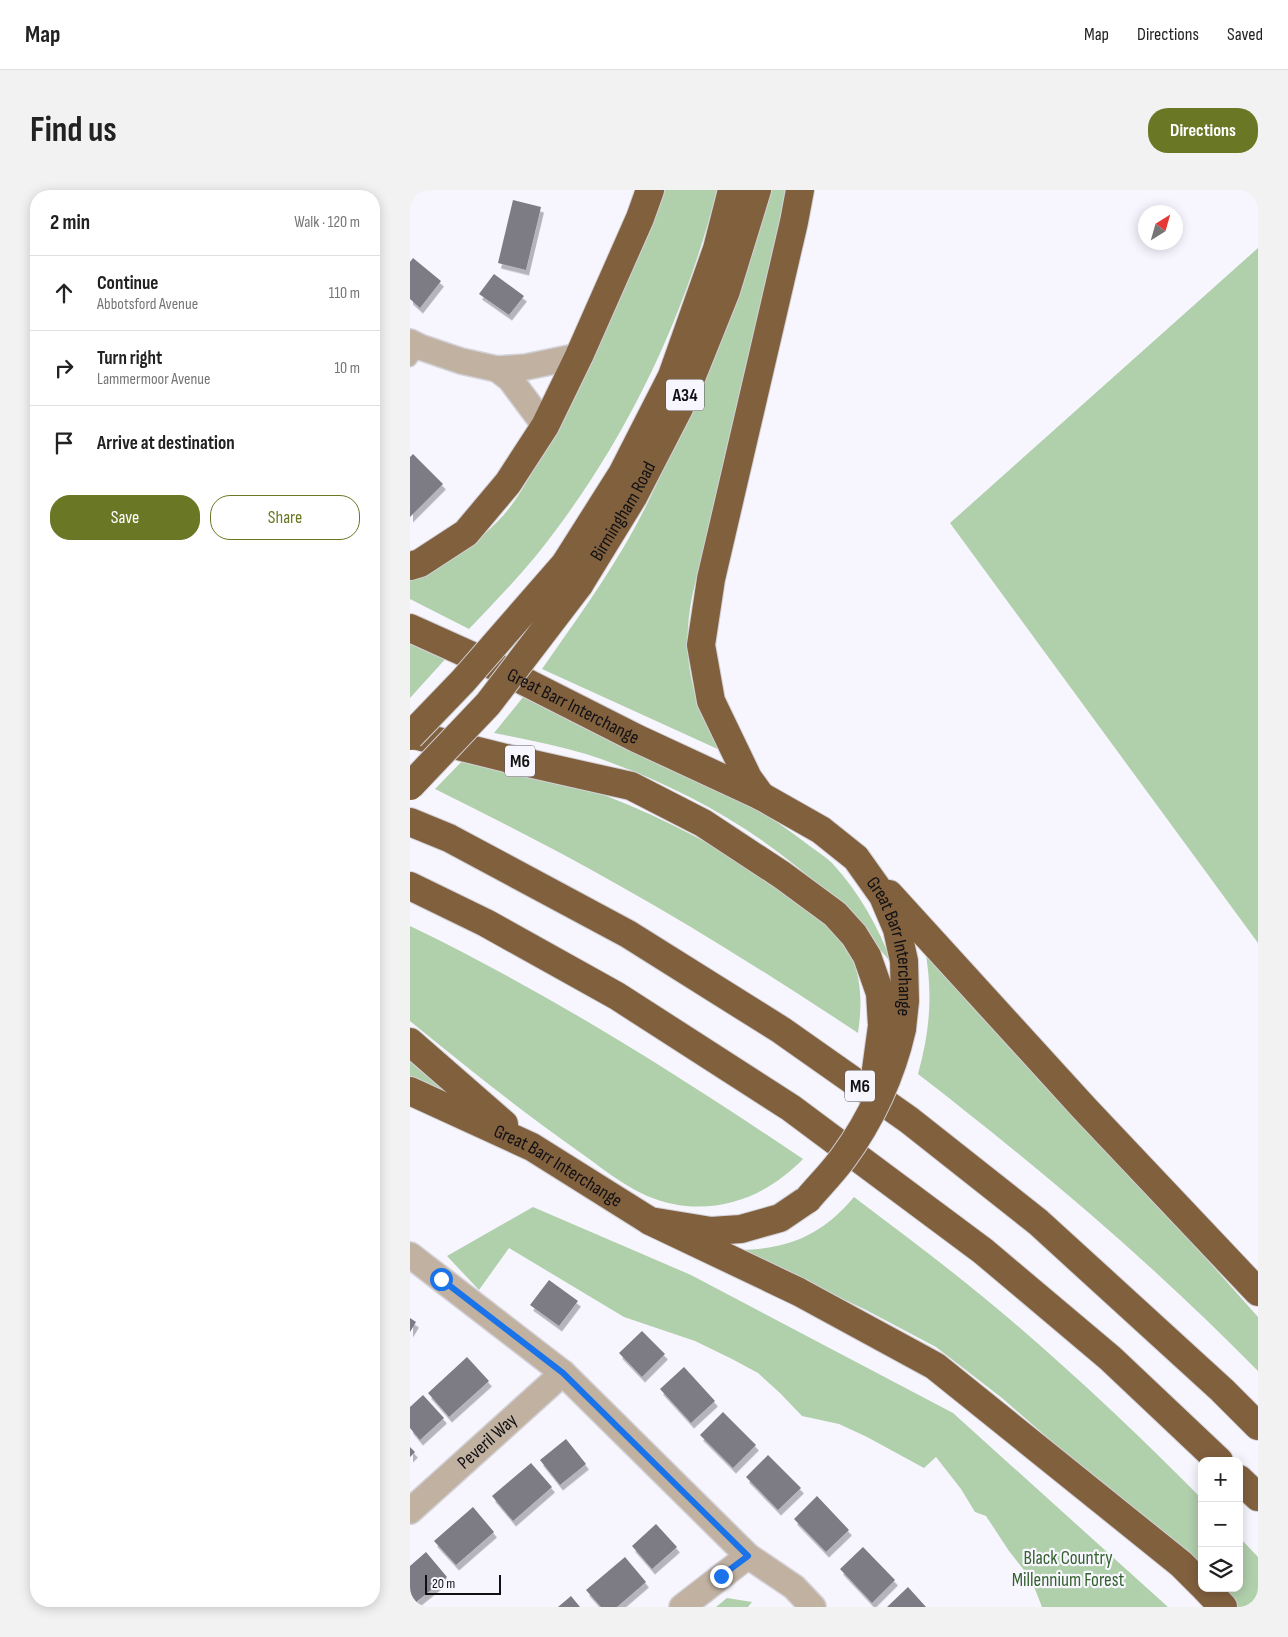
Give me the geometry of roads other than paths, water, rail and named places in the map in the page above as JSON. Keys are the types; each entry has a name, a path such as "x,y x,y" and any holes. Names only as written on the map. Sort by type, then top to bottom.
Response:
{"highway":[{"path":"410,566 420,563 466,533 508,483 545,426 579,356 640,218 650,190"},
{"name":"Birmingham Road","path":"410,735 463,680 572,574 672,376 717,249 732,190"},
{"name":"Birmingham Road","path":"410,786 488,704 572,574 633,497 679,408 726,291 757,190"},
{"path":"762,796 748,778 711,701 701,646 711,579 792,232 800,190"},
{"name":"Great Barr Interchange","path":"410,628 490,664 636,738 762,796 821,830 856,858 883,896 897,929 904,961 905,1001 892,1027 896,1057 869,1116 843,1158 808,1199 780,1218 741,1230 711,1231 650,1221 532,1147 410,1091"},
{"name":"M6","path":"410,735 631,786 703,823 782,875 835,914 854,935 867,956 892,1027"},
{"name":"M6","path":"410,822 449,838 628,934 781,1030 901,1115 1038,1222 1222,1390 1258,1426"},
{"path":"856,858 1085,1109 1258,1292"},
{"path":"410,886 486,923 617,996 792,1108 983,1251 1110,1358 1216,1457"},
{"path":"410,1042 532,1147"},
{"path":"650,1221 799,1292 935,1366 1181,1564 1198,1581"},
{"path":"1243,1483 1258,1498"},
{"path":"1209,1592 1223,1607"}],"street":[{"path":"413,350 497,369 526,367 579,356"},
{"path":"497,369 510,379 545,426"},
{"path":"410,1255 563,1373 748,1556 794,1587 813,1607"},
{"name":"Peveril Way","path":"410,1511 563,1373"},
{"path":"682,1607 748,1556"}],"park label":[{"name":"Black Country Millennium Forest","path":"1068,1569"}]}
